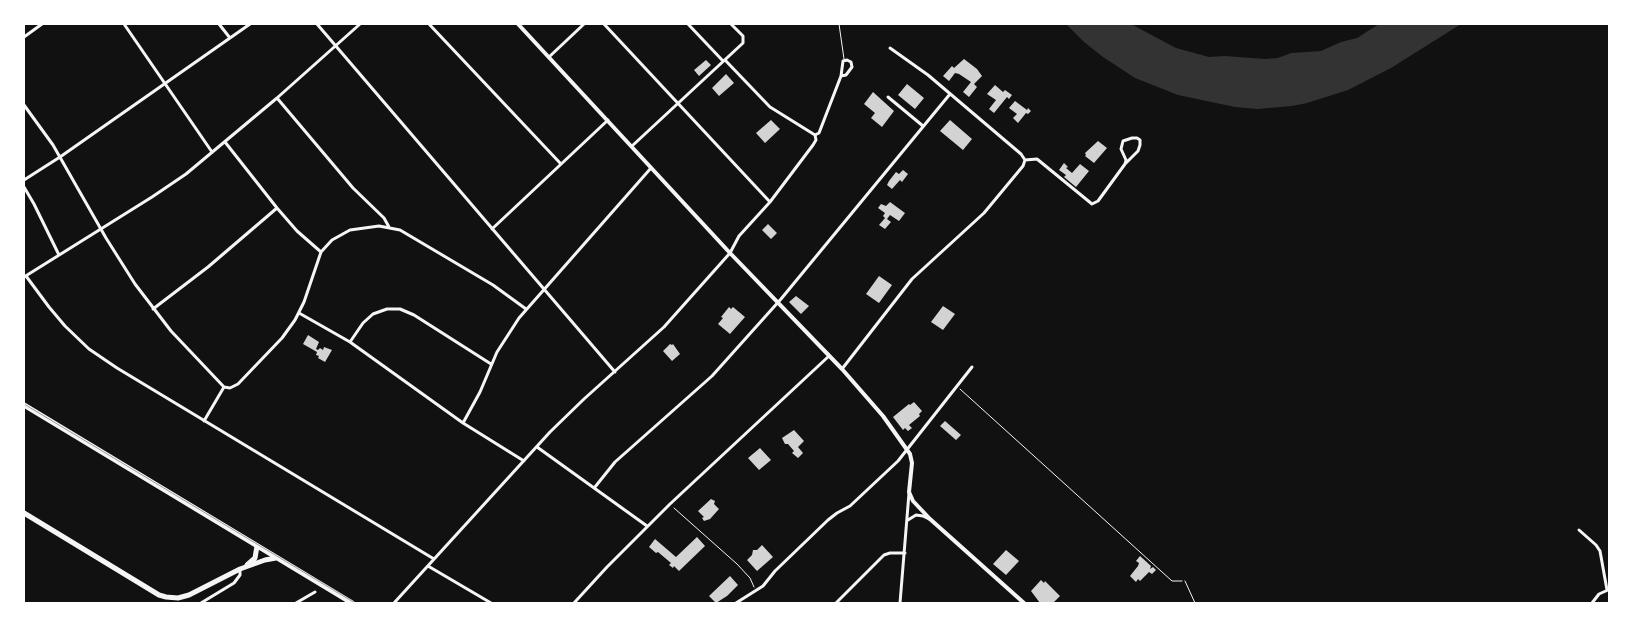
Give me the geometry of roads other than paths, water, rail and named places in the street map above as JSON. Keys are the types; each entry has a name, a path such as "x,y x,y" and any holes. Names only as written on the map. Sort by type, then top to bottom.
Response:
{"main road":[{"path":"24,405 352,603"},
{"path":"24,512 163,597 178,598 189,595 240,570 277,558"},
{"path":"240,570 254,560 257,546"}],"street":[{"path":"24,37 42,24"},
{"path":"124,24 212,152"},
{"path":"219,24 230,38"},
{"path":"24,180 60,157 250,24"},
{"path":"317,24 615,372"},
{"path":"360,24 277,98 169,186 25,276 60,321 89,348 134,380 204,420 434,559"},
{"path":"429,24 561,164"},
{"path":"518,24 730,253 842,369 883,416 908,450 912,463 900,603"},
{"path":"549,57 584,24"},
{"path":"604,24 770,202"},
{"path":"688,24 766,104 815,135"},
{"path":"632,146 744,41 743,36 731,24"},
{"path":"890,48 915,65 950,94 1021,154 1025,160"},
{"path":"815,135 819,133 842,76 842,63 844,60 850,61 852,66 846,75 842,76"},
{"path":"595,487 615,462 710,378 777,302 950,94"},
{"path":"888,97 923,126"},
{"path":"277,98 354,188 384,218 389,227"},
{"path":"24,105 60,157 100,230 126,272 153,309 185,347 224,386 233,387 240,383 280,341 299,313 308,293 321,252 332,240 350,230 368,227 389,227 400,230 494,285 526,309"},
{"path":"492,229 608,120"},
{"path":"394,603 537,446 570,413 664,327 730,253 739,236 770,202 809,151 815,142 815,135"},
{"path":"1025,160 1037,159 1092,204 1098,201 1125,164 1138,151 1140,140 1137,138 1127,139 1122,144 1121,148 1126,160 1125,164"},
{"path":"225,142 297,231 321,252"},
{"path":"842,369 912,279 984,213 1023,166 1025,160"},
{"path":"463,423 478,397 491,364 506,336 526,309 651,168"},
{"path":"24,186 59,255"},
{"path":"153,309 208,267 277,208"},
{"path":"350,342 363,323 373,314 383,310 400,309 414,315 491,364"},
{"path":"299,313 350,342 463,423 524,461"},
{"path":"574,603 647,526 829,356"},
{"path":"736,603 763,586 775,571 836,514 850,506 908,450 972,367"},
{"path":"204,420 224,386"},
{"path":"537,446 647,526"},
{"path":"909,492 913,502 930,520 1023,603"},
{"path":"908,520 916,515 930,520"},
{"path":"1579,530 1600,551 1608,590 1599,594 1592,603"},
{"path":"836,603 884,555 905,553"},
{"path":"428,566 491,603"},
{"path":"202,603 234,583 240,575 240,570"},
{"path":"296,603 314,592"}],"lane":[{"path":"839,24 844,60"},
{"path":"1185,581 1195,603"}],"tram line":[{"path":"24,404 355,603"}]}
